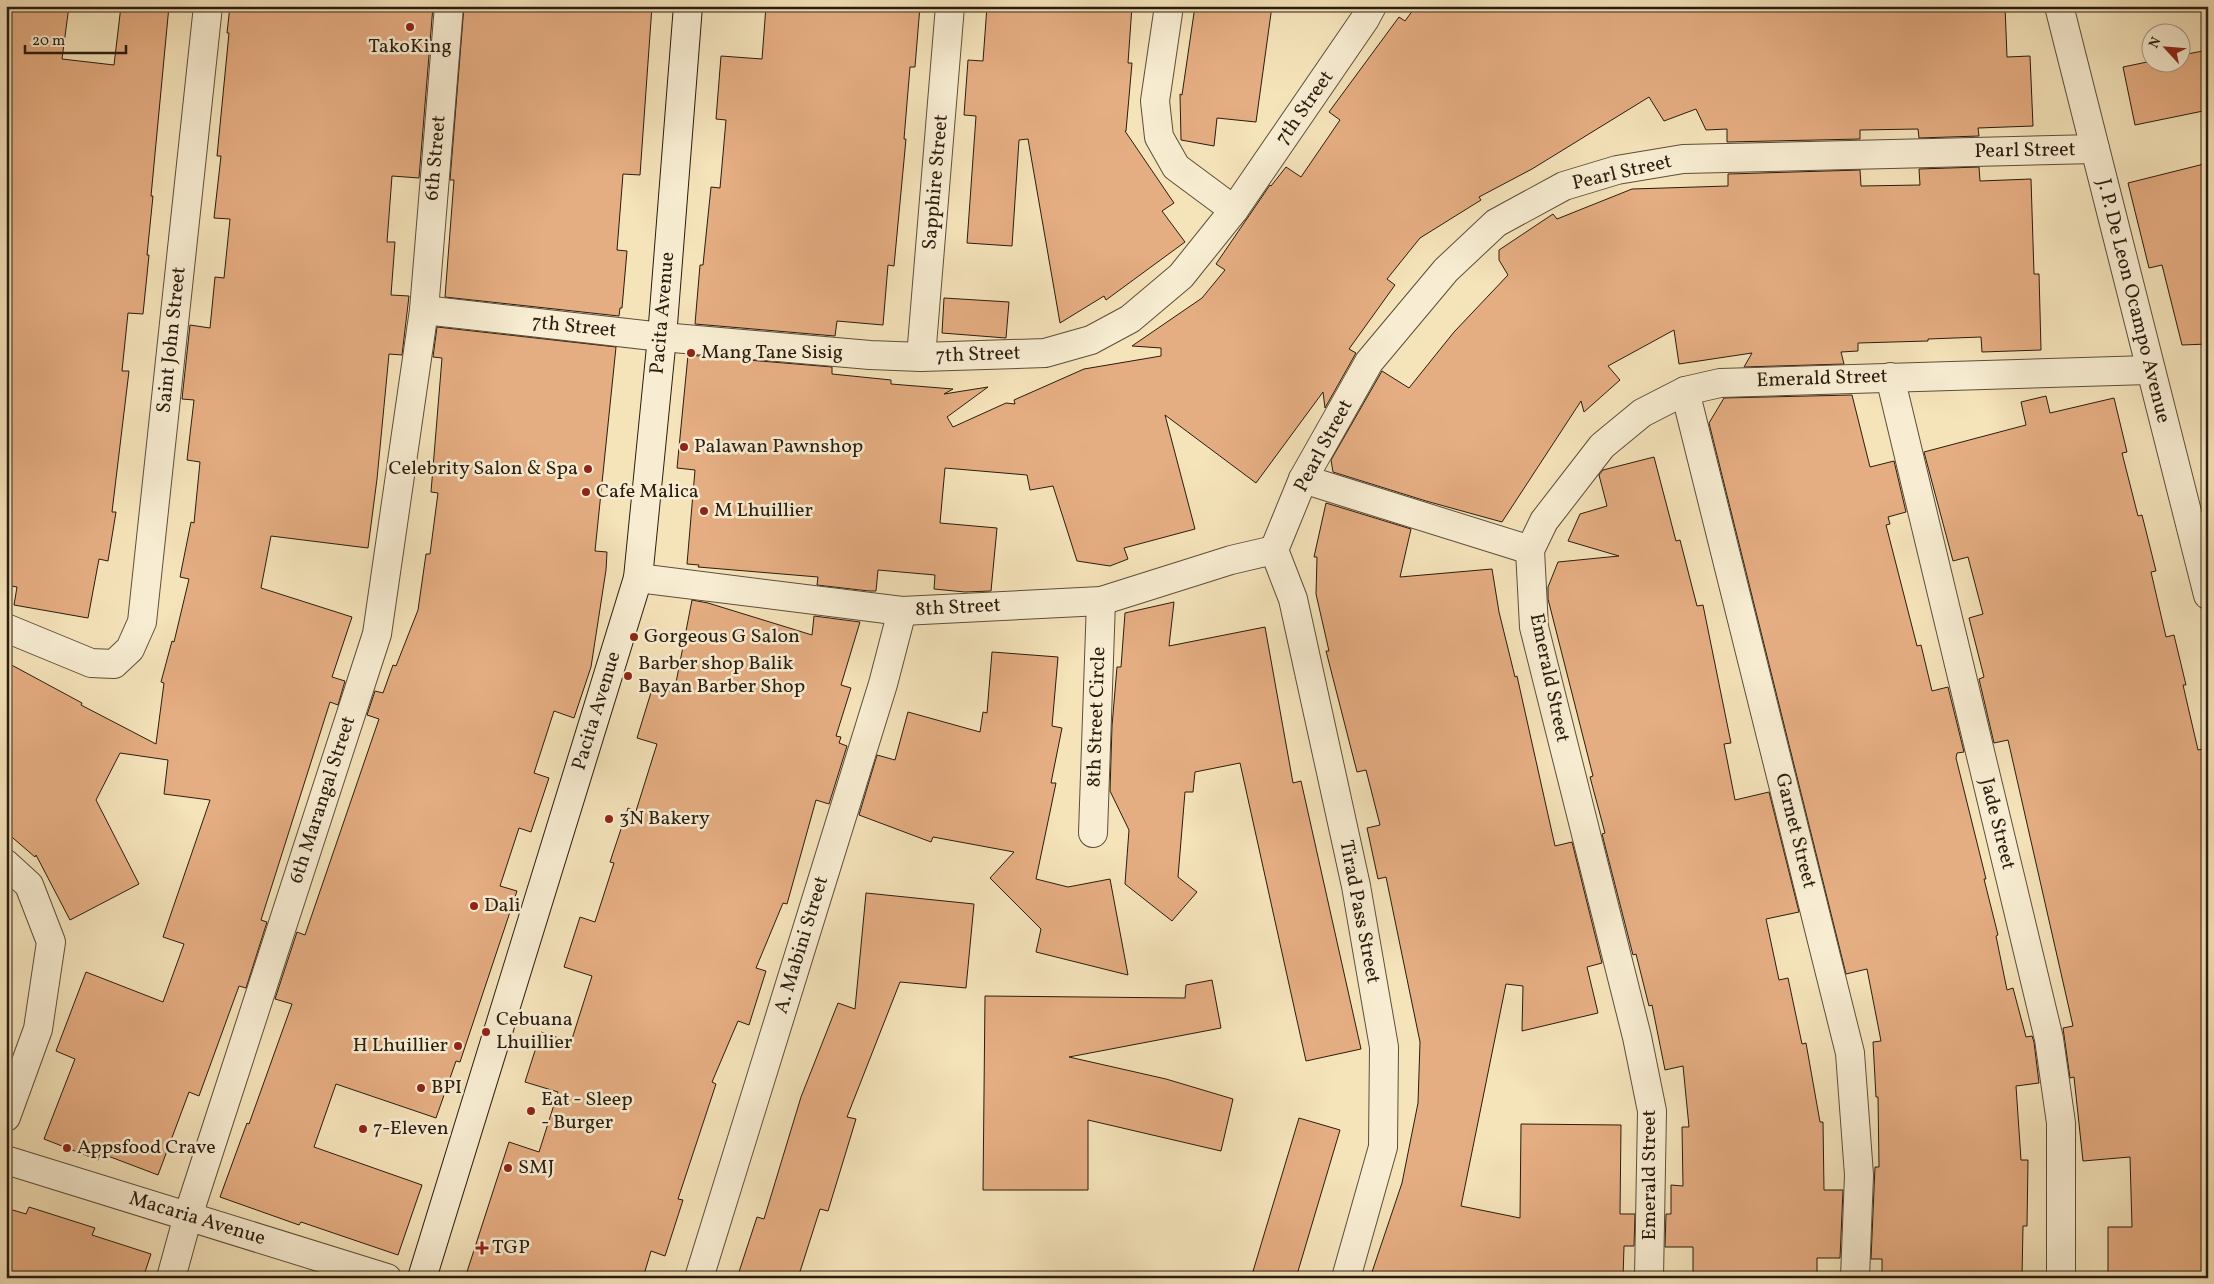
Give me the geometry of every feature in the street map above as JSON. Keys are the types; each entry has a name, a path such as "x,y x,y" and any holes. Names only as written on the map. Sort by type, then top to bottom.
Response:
{"street":[{"name":"Saint John Street","path":"6,628 91,663 114,664 130,649 142,622 208,6"},
{"name":"6th Street","path":"424,310 449,6"},
{"name":"Pacita Avenue","path":"422,1278 638,578 662,337 688,6"},
{"name":"Sapphire Street","path":"922,358 950,6"},
{"path":"1169,6 1155,101 1159,138 1176,167 1234,210"},
{"name":"7th Street","path":"424,310 662,337 870,356 922,358 1045,353 1091,340 1130,319 1181,276 1234,210 1360,27 1372,6"},
{"name":"J. P. De Leon Ocampo Avenue","path":"2059,6 2149,370 2208,595"},
{"name":"Pearl Street","path":"1274,550 1304,479 1369,362 1446,270 1496,223 1564,186 1617,170 1683,159 2095,149"},
{"name":"6th Marangal Street","path":"170,1278 188,1216 377,634 424,310"},
{"name":"Emerald Street","path":"1649,1278 1652,1111 1637,1037 1534,626 1530,550 1544,521 1602,446 1642,413 1685,391 1720,383 2149,370"},
{"name":"Jade Street","path":"1890,377 2049,1039 2061,1123 2061,1278"},
{"name":"Garnet Street","path":"1685,391 1850,1052 1859,1175 1855,1278"},
{"path":"1304,479 1530,550"},
{"name":"8th Street","path":"638,578 902,611 1101,600 1230,560 1274,550"},
{"name":"Tirad Pass Street","path":"1274,550 1295,608 1356,886 1384,1047 1383,1147 1346,1278"},
{"name":"8th Street Circle","path":"1093,833 1101,600"},
{"name":"A. Mabini Street","path":"700,1278 875,711 902,611"},
{"path":"6,864 29,885 51,942 38,1029 6,1117"},
{"name":"Macaria Avenue","path":"6,1160 387,1278"}],"building":[{"path":"6,6 69,6 62,59 114,65 121,6 169,6 151,196 153,196 143,314 128,313 122,371 129,371 112,512 116,512 108,561 99,559 88,618 14,605 17,587 6,585"},
{"path":"230,6 433,6 419,178 392,176 387,242 395,242 391,295 409,296 402,355 389,354 377,479 368,548 271,536 261,588 352,617 332,677 345,681 338,705 330,702 261,920 267,922 246,988 239,986 199,1096 189,1092 158,1175 100,1153 98,1160 44,1139 75,1059 56,1051 86,972 163,1002 184,944 163,937 210,800 164,794 168,760 120,753 96,800 139,884 70,920 36,855 35,857 6,832 6,662 82,703 81,705 156,744 164,683 161,682 172,641 174,642 189,579 180,577 191,522 194,523 200,462 187,460 194,400 182,399 190,325 210,328 215,277 224,278 230,219 214,218 221,156 217,156"},
{"path":"464,6 652,6 640,175 623,174 617,250 627,251 622,308 620,308 619,316 445,297 454,180 450,180"},
{"path":"766,6 920,6 915,67 910,67 904,139 906,139 894,266 888,265 883,325 837,321 835,336 695,324 700,265 703,265 711,187 720,188 726,120 716,119 721,56 762,59"},
{"path":"987,6 1132,6 1128,63 1132,63 1125,131 1174,203 1162,211 1185,242 1106,300 1104,296 1060,323 1028,139 1019,140 1012,246 967,243 976,116 964,115 968,60 983,61"},
{"path":"1195,6 1272,6 1256,122 1217,118 1214,146 1181,140 1180,94 1182,95"},
{"path":"1416,6 2005,6 2007,57 2030,56 2033,126 1978,128 1979,136 1919,138 1918,129 1860,130 1860,139 1727,142 1727,129 1706,130 1696,109 1664,121 1649,97 1532,169 1479,197 1481,200 1420,238 1387,279 1395,285 1349,349 1356,353 1325,408 1323,392 1256,483 1165,415 1195,529 1124,548 1128,559 1110,566 1077,561 1053,486 1030,490 1027,475 945,468 940,523 997,528 991,591 965,592 934,589 935,575 878,570 876,591 869,591 817,585 818,577 698,567 699,565 687,564 695,470 677,468 688,355 832,367 832,374 891,380 891,384 953,389 944,394 988,387 947,417 953,427 1006,403 1015,404 1014,400 1084,369 1161,356 1161,348 1132,346 1202,298 1225,270 1216,264 1270,185 1286,167 1301,177 1340,120 1329,112 1399,17 1405,21"},
{"path":"2208,50 2208,110 2135,125 2123,67 2142,63 2142,72 2192,72 2192,53"},
{"path":"2208,163 2208,344 2182,345 2162,265 2149,268 2128,183"},
{"path":"1979,167 1980,181 2031,179 2034,274 2039,274 2041,350 1982,352 1981,337 1928,339 1928,341 1858,343 1858,351 1841,352 1844,364 1744,367 1752,353 1679,364 1674,330 1608,366 1620,380 1584,412 1581,401 1502,522 1333,472 1331,460 1382,371 1409,388 1454,332 1508,275 1499,260 1499,250 1553,214 1557,219 1632,189 1728,186 1728,174 1860,170 1861,186 1920,185 1919,169"},
{"path":"944,298 1009,302 1006,338 942,333"},
{"path":"437,327 616,347 595,551 607,552 606,570 591,667 574,718 554,711 534,773 549,778 531,832 519,828 500,886 517,891 460,1062 456,1061 436,1118 336,1084 314,1147 422,1185 398,1255 301,1222 299,1225 220,1197 247,1123 249,1124 292,1004 275,999 297,932 305,935 379,719 367,715 375,691 383,693 393,665 396,666 418,610 426,554 430,554 438,493 431,492 442,358 433,357"},
{"path":"1852,395 1870,467 1894,461 1906,512 1888,517 1890,524 1886,525 1917,646 1921,645 1932,691 1948,687 1964,752 1957,753 1956,758 1986,879 1984,879 1998,935 1996,936 2007,990 2013,988 2026,1037 2032,1036 2034,1042 2039,1083 2016,1086 2021,1160 2028,1160 2027,1226 2023,1226 2022,1278 1882,1278 1882,1259 1871,1259 1875,1167 1879,1167 1878,1097 1876,1097 1873,1042 1881,1041 1867,969 1846,974 1709,423 1724,398"},
{"path":"2046,396 2050,413 2114,398 2127,452 2122,453 2138,516 2142,515 2156,571 2151,572 2166,637 2174,635 2186,685 2183,685 2198,750 2208,748 2208,1278 2108,1278 2108,1227 2132,1227 2130,1157 2083,1161 2074,1077 2070,1078 2063,1028 2073,1026 2008,740 1994,743 1979,679 1984,677 1969,618 1983,614 1968,557 1953,561 1924,452 2026,425 2021,402"},
{"path":"1654,457 1676,541 1680,540 1697,606 1703,605 1731,743 1724,744 1735,800 1769,792 1799,912 1766,919 1779,980 1788,978 1802,1044 1806,1043 1820,1122 1823,1122 1824,1190 1843,1190 1840,1258 1817,1258 1817,1278 1693,1278 1693,1247 1665,1247 1666,1214 1671,1214 1671,1185 1683,1186 1682,1127 1689,1127 1683,1066 1665,1070 1652,1005 1649,1006 1636,954 1633,955 1602,834 1605,833 1590,777 1593,776 1548,599 1548,587 1558,562 1619,556 1568,541 1580,514 1607,506 1599,475 1603,470"},
{"path":"1326,503 1411,529 1400,577 1492,569 1499,612 1515,677 1517,676 1555,846 1572,842 1602,963 1587,967 1598,1013 1522,1031 1523,986 1506,984 1461,1206 1520,1218 1521,1124 1621,1125 1620,1214 1635,1214 1634,1246 1624,1246 1623,1278 1370,1278 1402,1183 1418,1103 1420,1042 1386,877 1378,879 1367,828 1380,825 1366,770 1357,772 1326,651 1329,651 1316,594 1317,557 1314,557"},
{"path":"692,600 708,603 812,635 814,616 860,622 841,685 851,688 836,736 841,737 839,743 847,746 829,804 816,800 787,904 783,903 756,968 766,971 749,1025 738,1021 712,1082 716,1084 678,1199 683,1200 665,1256 651,1251 643,1278 465,1278 509,1142 539,1152 558,1092 525,1082 541,1032 571,1042 592,976 564,967 580,917 595,922 614,863 610,862 628,808 636,811 657,744 637,738 653,686 674,693"},
{"path":"1174,602 1169,646 1265,627 1293,783 1301,781 1361,1049 1306,1061 1240,763 1195,772 1193,792 1185,792 1178,877 1197,892 1172,921 1125,884 1129,830 1110,791 1112,726 1117,667 1121,667 1125,613"},
{"path":"992,652 1058,657 1052,726 1062,728 1051,783 1056,783 1036,879 1068,887 1110,879 1128,975 1036,952 1041,929 990,878 1014,852 933,837 931,842 859,815 877,755 895,760 908,712 980,732 983,712 987,713"},
{"path":"866,893 974,904 966,988 900,982 847,1117 856,1119 828,1211 820,1209 798,1278 737,1278 757,1217 764,1219 801,1097 838,1003 855,1009"},
{"path":"1212,980 1221,1028 1069,1057 1166,1079 1233,1099 1221,1151 1088,1120 1088,1190 983,1190 985,996 1185,998 1186,985"},
{"path":"1299,1118 1340,1130 1296,1278 1251,1278"},
{"path":"29,1207 95,1228 92,1235 151,1254 143,1278 6,1278 6,1208 26,1214"}],"place":[{"name":"TakoKing","path":"410,27"},
{"name":"Mang Tane Sisig","path":"691,353"},
{"name":"Palawan Pawnshop","path":"684,447"},
{"name":"Celebrity Salon & Spa","path":"588,469"},
{"name":"Cafe Malica","path":"586,492"},
{"name":"M Lhuillier","path":"704,511"},
{"name":"Gorgeous G Salon","path":"634,637"},
{"name":"Barber shop Balik Bayan Barber Shop","path":"628,676"},
{"name":"3N Bakery","path":"609,819"},
{"name":"Dali","path":"474,906"},
{"name":"Cebuana Lhuillier","path":"486,1032"},
{"name":"H Lhuillier","path":"458,1046"},
{"name":"BPI","path":"421,1088"},
{"name":"Eat - Sleep - Burger","path":"531,1111"},
{"name":"7-Eleven","path":"363,1129"},
{"name":"Appsfood Crave","path":"67,1148"},
{"name":"SMJ","path":"508,1168"},
{"name":"TGP","path":"482,1248"}]}
